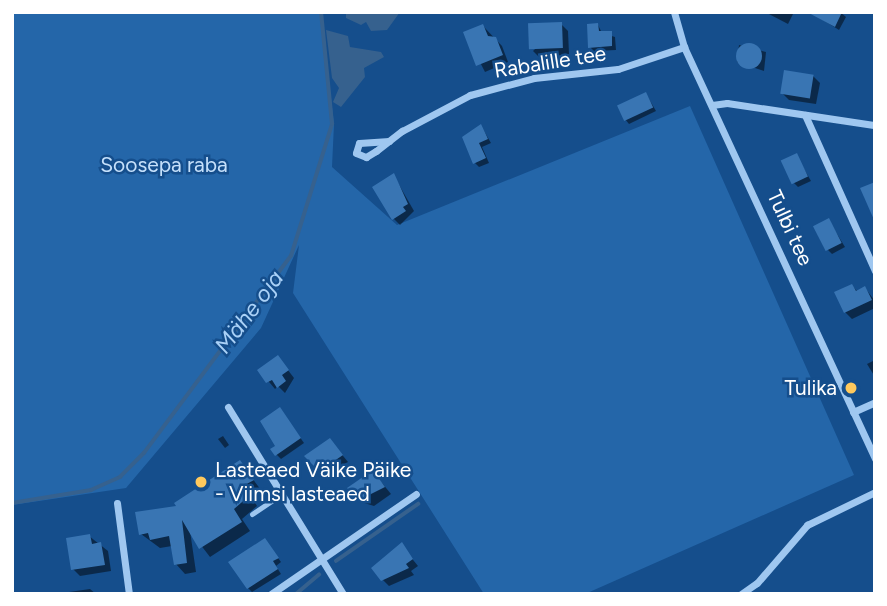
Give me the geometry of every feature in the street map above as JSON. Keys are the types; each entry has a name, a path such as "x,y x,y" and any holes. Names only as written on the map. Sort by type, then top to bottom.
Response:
{"street":[{"name":"Tulbi tee","path":"674,12 684,47 875,459"},
{"name":"Rabalille tee","path":"389,141 470,95 534,78 618,69 684,47"},
{"path":"712,105 727,103 875,125"},
{"path":"805,115 875,271"},
{"path":"853,412 875,402"},
{"path":"228,407 344,594"},
{"path":"741,594 757,583 814,519 875,492"},
{"path":"271,594 416,494"},
{"path":"117,503 129,594"}],"lane":[{"path":"252,514 282,494"}],"green space":[{"name":"Soosepa raba","path":"12,12 321,12 334,124 332,167 397,225 690,106 854,475 585,594 484,594 293,293 299,245 261,328 126,488 12,505"}],"shaded area":[{"path":"346,12 400,12 387,30 371,31 366,22 361,25 346,18"},
{"path":"326,30 348,36 350,47 381,52 384,57 364,68 365,77 341,107 333,102 339,88 332,78"}],"building":[{"path":"807,12 842,12 835,27"},
{"path":"562,22 563,48 529,49 528,23"},
{"path":"598,23 599,31 612,31 612,46 588,48 587,24"},
{"path":"483,24 488,36 496,37 503,55 476,66 463,32"},
{"path":"749,43 758,47 762,56 758,65 749,69 740,65 736,56 740,47"},
{"path":"784,70 814,75 810,98 780,94"},
{"path":"646,92 653,107 624,121 617,106"},
{"path":"481,124 488,139 479,143 486,158 473,164 462,137"},
{"path":"797,153 808,177 792,184 781,161"},
{"path":"394,173 408,204 403,207 406,211 392,220 372,187"},
{"path":"875,182 875,222 860,188"},
{"path":"829,218 842,243 826,251 813,226"},
{"path":"852,284 856,291 865,286 872,300 844,313 834,292"},
{"path":"278,355 289,370 282,375 286,381 277,388 272,380 266,383 257,370"},
{"path":"280,407 301,438 275,456 270,449 275,446 260,421"},
{"path":"330,438 343,455 324,468 322,464 316,468 304,456"},
{"path":"240,460 254,480 243,486 249,496 234,509 242,522 199,549 182,520 187,563 174,565 169,536 150,540 148,533 139,535 135,512 176,506 174,503"},
{"path":"373,470 385,487 359,500 347,488"},
{"path":"90,534 92,544 101,542 105,565 71,570 66,538"},
{"path":"265,538 279,558 273,561 278,569 247,589 228,562"},
{"path":"402,542 413,559 406,564 409,568 381,581 371,568"}],"waterway":[{"name":"Mähe oja","path":"12,503 91,490 120,477 144,453 291,256 332,124 321,12"},
{"path":"336,561 418,504"},
{"path":"296,594 319,575"}],"place":[{"name":"Tulika","path":"851,388"},
{"name":"Lasteaed Väike Päike - Viimsi lasteaed","path":"201,482"}]}
